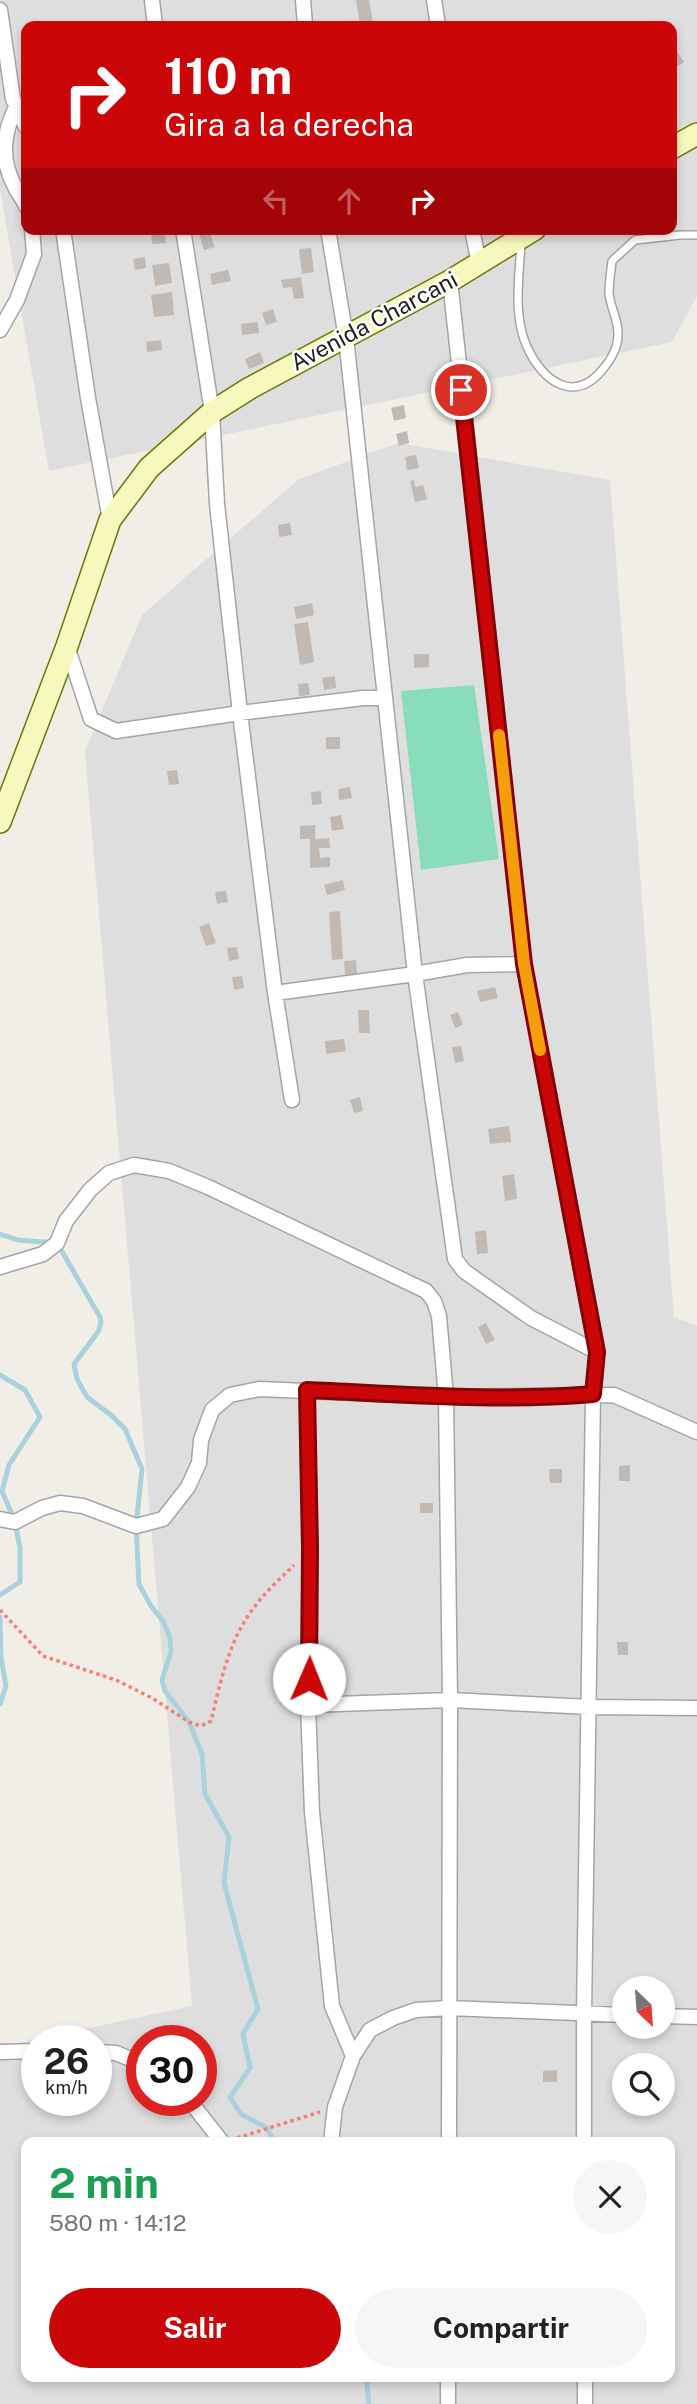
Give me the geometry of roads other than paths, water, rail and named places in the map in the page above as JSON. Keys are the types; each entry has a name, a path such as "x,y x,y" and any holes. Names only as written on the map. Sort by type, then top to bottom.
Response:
{"main road":[{"path":"677,145 697,134"},
{"name":"Avenida Charcani","path":"0,822 67,646 110,520 149,468 212,412 250,388 450,281 525,235"}],"street":[{"path":"152,0 154,21"},
{"path":"303,0 305,21"},
{"path":"434,0 437,21"},
{"path":"0,10 21,106 8,124 3,147 6,166 21,198"},
{"path":"0,330 17,300 34,254 32,235"},
{"path":"64,235 88,398 110,520"},
{"path":"184,235 212,412 217,504 240,713 275,993 292,1100"},
{"path":"329,235 346,338 415,974 455,1259 464,1271 531,1318 597,1352"},
{"path":"473,235 479,264"},
{"path":"450,281 524,964 597,1352 593,1394 584,2137"},
{"path":"67,646 91,719 116,731 240,713 363,698 385,698"},
{"path":"275,993 467,965 524,964"},
{"path":"0,1267 43,1254 57,1243 66,1221 90,1190 109,1173 134,1165 169,1171 208,1187 426,1291 434,1301 439,1316 446,1396 450,1700 449,2137"},
{"path":"0,1519 15,1522 42,1508 60,1503 83,1506 136,1526 163,1519 188,1487 199,1463 201,1440 212,1410 230,1395 259,1389 446,1396 614,1395 697,1432"},
{"path":"307,1390 312,1812 332,2006 353,2056"},
{"path":"309,1705 450,1700 590,1707 697,1708"},
{"path":"332,2137 335,2107 353,2056 370,2030 382,2024 416,2010 449,2008 612,2015"},
{"path":"676,2016 697,2017"},
{"path":"0,2052 21,2051"},
{"path":"205,2116 225,2137"},
{"path":"448,2382 448,2404"},
{"path":"585,2382 585,2404"}],"lane":[{"path":"677,234 697,235"},
{"path":"528,235 517,309 527,346 547,377 565,388 579,387 596,378 612,359 618,334 609,293 612,261 635,240 672,235"}],"waterway":[{"path":"0,1234 18,1240 57,1243 100,1317 98,1332 74,1364 77,1379 87,1397 125,1429 142,1469 136,1526 139,1584 163,1621 170,1638 171,1652 162,1680 165,1691 189,1722 202,1754 205,1794 229,1837 224,1883 258,2009 243,2034 250,2068 230,2097 241,2114 267,2128 272,2137"},
{"path":"0,1375 25,1390 40,1417 9,1465 2,1491 15,1522 20,1548 20,1582 0,1595"},
{"path":"0,1617 1,1658 6,1686 0,1704"},
{"path":"367,2382 369,2404"}]}
